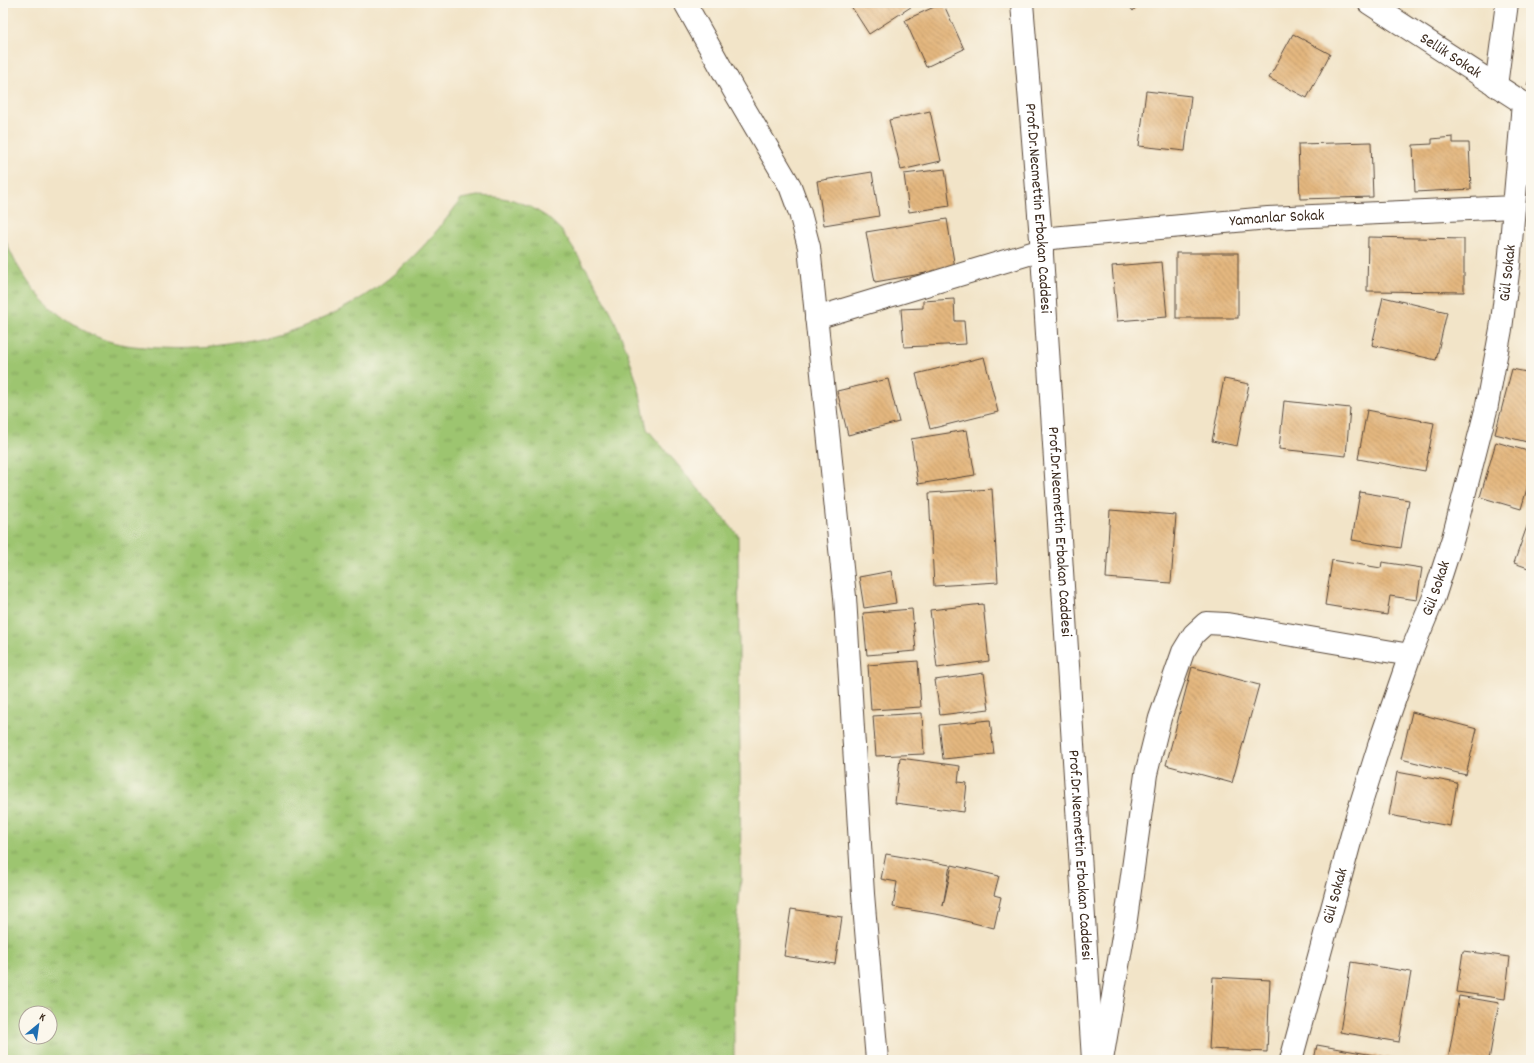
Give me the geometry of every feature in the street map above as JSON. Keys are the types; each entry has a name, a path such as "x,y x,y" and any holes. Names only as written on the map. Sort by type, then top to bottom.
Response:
{"street":[{"path":"685,3 732,89 790,186 800,213 809,247 845,597 862,894 877,1060"},
{"name":"Prof.Dr.Necmettin Erbakan Caddesi","path":"1022,3 1042,245 1093,1060"},
{"name":"Sellik Sokak","path":"1369,3 1527,106"},
{"path":"1496,86 1507,3"},
{"name":"Gül Sokak","path":"1291,1060 1357,816 1382,733 1410,655 1434,597 1453,538 1486,410 1501,329 1514,207 1527,106"},
{"name":"Yamanlar Sokak","path":"816,318 1042,245 1268,218 1514,207"},
{"path":"1102,1060 1126,920 1146,774 1160,718 1173,678 1183,652 1194,634 1206,623 1227,624 1410,655"}],"green space":[{"path":"478,196 513,200 531,207 547,217 561,230 593,279 612,314 627,351 639,389 647,429 738,535 741,878 736,940 734,1060 3,1060 3,233 11,254 27,280 47,304 75,326 97,337 121,344 159,348 188,348 216,347 244,343 300,328 326,317 352,304 388,279 412,258 442,224 461,199"}],"building":[{"path":"849,3 917,3 869,34"},
{"path":"943,3 964,49 926,67 905,20"},
{"path":"1127,3 1139,3 1133,11"},
{"path":"1293,34 1330,54 1307,98 1269,78"},
{"path":"1531,74 1531,86 1527,85"},
{"path":"1146,91 1191,96 1185,151 1139,146"},
{"path":"930,111 941,161 901,170 889,120"},
{"path":"1453,137 1453,143 1469,143 1471,189 1415,192 1413,145 1432,144 1432,139"},
{"path":"1371,142 1373,197 1300,199 1298,144"},
{"path":"945,169 950,206 909,212 904,174"},
{"path":"872,172 879,216 824,225 817,181"},
{"path":"947,219 955,268 875,282 866,232"},
{"path":"1368,237 1464,239 1464,292 1367,291"},
{"path":"1176,253 1238,253 1238,318 1176,318"},
{"path":"1162,262 1167,317 1117,321 1112,266"},
{"path":"1383,297 1447,312 1436,360 1372,345"},
{"path":"954,299 955,321 964,321 966,344 904,347 901,309 923,308 923,301"},
{"path":"984,357 998,412 930,429 916,374"},
{"path":"1512,369 1531,373 1531,443 1495,434"},
{"path":"888,379 899,422 848,435 837,391"},
{"path":"1224,379 1249,384 1237,446 1212,441"},
{"path":"1284,401 1350,408 1346,456 1279,449"},
{"path":"1367,410 1434,423 1425,471 1358,459"},
{"path":"967,430 975,475 918,484 911,439"},
{"path":"1496,442 1531,452 1531,475 1521,509 1480,497"},
{"path":"992,489 998,582 934,586 929,493"},
{"path":"1360,492 1409,500 1401,548 1352,540"},
{"path":"1110,510 1176,515 1171,583 1106,578"},
{"path":"1531,515 1531,569 1514,563"},
{"path":"1332,560 1381,568 1382,562 1422,568 1417,600 1390,596 1387,615 1325,605"},
{"path":"891,571 896,603 864,608 859,577"},
{"path":"983,604 989,661 937,668 930,610"},
{"path":"912,609 916,651 867,655 863,613"},
{"path":"918,661 921,707 871,710 868,665"},
{"path":"1192,667 1259,685 1232,783 1166,765"},
{"path":"984,673 989,709 940,715 935,680"},
{"path":"1412,712 1477,729 1466,775 1401,759"},
{"path":"922,713 924,754 876,756 873,716"},
{"path":"990,720 994,754 943,759 939,725"},
{"path":"900,758 960,766 958,782 967,783 964,812 895,803"},
{"path":"1397,772 1457,783 1450,826 1389,815"},
{"path":"886,854 950,865 943,906 952,865 999,876 994,895 1001,897 994,928 941,915 893,907 897,882 881,879"},
{"path":"791,909 842,917 835,964 784,956"},
{"path":"1463,951 1510,957 1505,999 1457,992"},
{"path":"1351,962 1411,972 1399,1042 1340,1032"},
{"path":"1213,977 1270,980 1267,1052 1209,1049"},
{"path":"1459,996 1499,1003 1489,1060 1448,1060"},
{"path":"1317,1045 1396,1059 1396,1060 1314,1060"}]}
